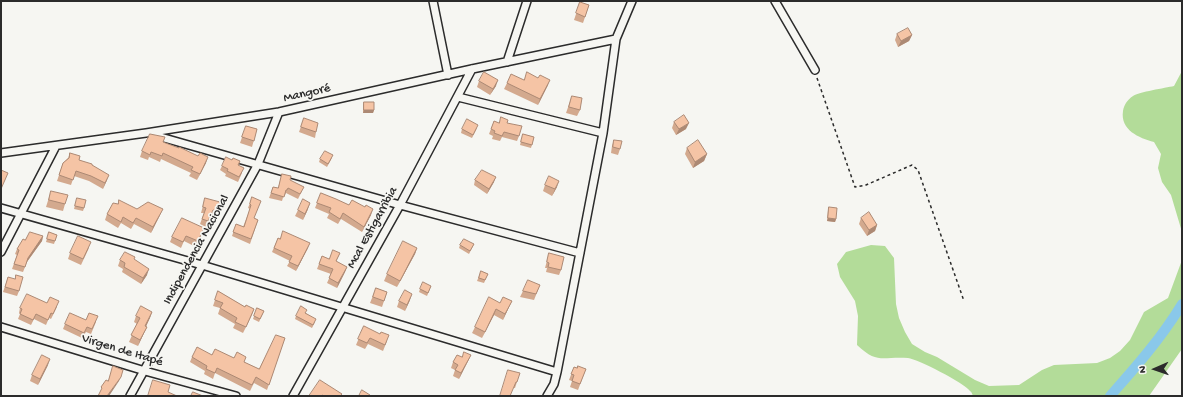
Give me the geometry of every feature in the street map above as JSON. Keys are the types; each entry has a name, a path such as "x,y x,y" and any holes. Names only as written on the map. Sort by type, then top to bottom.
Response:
{"street":[{"path":"433,1 448,75"},
{"path":"507,62 527,1"},
{"path":"546,396 554,384 557,372 603,133 616,39 632,1"},
{"path":"775,1 815,70"},
{"name":"Mangoré","path":"1,153 146,133 279,112 616,39"},
{"name":"Mcal Estigarribia","path":"293,396 400,204 472,69"},
{"path":"458,97 603,133"},
{"name":"Indipendencia Nacional","path":"130,396 258,164 279,112"},
{"path":"146,133 580,253"},
{"path":"1,252 56,146"},
{"path":"1,208 202,264 557,372"},
{"name":"Virgen de Itapé","path":"1,327 236,396"}],"path":[{"path":"815,70 855,187 866,185 912,165 918,170 964,301"}],"green space":[{"path":"1182,71 1182,232 1171,195 1162,182 1158,168 1161,154 1154,142 1142,138 1128,128 1124,123 1123,111 1127,101 1136,95 1174,86"},
{"path":"871,245 885,246 894,258 896,304 899,318 912,344 975,380 989,386 1019,385 1042,370 1054,365 1097,363 1110,358 1120,351 1130,340 1144,312 1168,298 1182,260 1182,349 1149,396 973,396 972,392 966,387 921,362 908,358 876,357 870,355 857,345 858,316 855,301 840,277 837,264 846,252"}],"building":[{"path":"580,2 589,5 585,17 576,13"},
{"path":"908,28 912,35 901,41 897,34"},
{"path":"484,72 498,80 493,89 479,81"},
{"path":"527,72 538,78 540,75 550,80 540,99 507,83 511,74 524,80"},
{"path":"572,96 582,98 580,110 569,107"},
{"path":"364,102 374,102 374,110 364,110"},
{"path":"684,115 689,123 679,129 674,122"},
{"path":"501,117 508,120 507,123 522,126 519,136 504,132 502,136 494,133 495,131 491,129 494,121 499,123"},
{"path":"304,118 318,123 316,132 301,127"},
{"path":"467,119 478,125 473,135 462,129"},
{"path":"246,126 257,129 254,141 242,137"},
{"path":"150,134 165,137 163,142 179,147 198,156 200,153 208,157 200,174 191,170 193,167 163,153 162,156 151,152 150,155 142,151"},
{"path":"523,134 534,137 532,145 521,142"},
{"path":"614,140 622,141 620,149 613,147"},
{"path":"698,140 707,154 695,162 687,148"},
{"path":"325,151 333,155 328,164 320,159"},
{"path":"70,153 80,156 79,160 92,164 109,175 105,183 76,171 73,180 59,175 63,163 69,158"},
{"path":"226,157 232,160 233,158 240,161 238,165 244,168 239,177 227,171 228,169 222,166"},
{"path":"1,170 8,173 1,189"},
{"path":"482,170 496,177 489,189 475,180"},
{"path":"282,174 291,176 290,180 304,187 300,194 288,188 284,197 271,193 273,187 278,188"},
{"path":"549,176 559,181 555,189 545,185"},
{"path":"51,191 68,195 65,204 49,200"},
{"path":"321,193 349,205 352,200 365,207 366,205 373,209 364,227 343,213 340,219 329,212 331,208 317,203"},
{"path":"252,197 261,201 254,218 258,220 251,239 233,232 236,224 244,227"},
{"path":"77,198 86,200 84,208 75,206"},
{"path":"205,198 220,202 218,211 213,210 208,221 202,219 206,208 203,207"},
{"path":"303,199 310,203 305,214 298,210"},
{"path":"119,200 137,209 148,202 163,209 153,227 136,218 133,223 123,217 121,222 107,214 113,203 118,204"},
{"path":"829,207 837,208 836,219 828,218"},
{"path":"869,212 877,225 869,230 861,218"},
{"path":"182,218 204,228 198,241 186,236 183,242 172,237"},
{"path":"283,231 310,243 298,266 289,262 292,256 274,248"},
{"path":"30,232 43,236 28,258 25,267 14,264 19,250 17,249 23,239 25,240"},
{"path":"49,232 57,235 55,241 47,239"},
{"path":"78,236 91,242 83,259 70,253"},
{"path":"464,239 474,244 470,251 460,245"},
{"path":"403,241 417,248 400,281 387,274"},
{"path":"333,250 340,253 336,261 347,267 338,283 329,278 333,269 319,264 322,256 329,259"},
{"path":"125,252 135,257 134,259 149,269 143,278 124,267 125,263 120,260"},
{"path":"549,253 564,257 561,270 548,267 549,263 547,262"},
{"path":"481,271 488,274 485,280 479,278"},
{"path":"16,275 23,277 19,291 5,287 8,277 15,279"},
{"path":"528,280 540,285 536,294 523,291"},
{"path":"423,282 431,286 428,293 420,289"},
{"path":"376,288 387,292 384,301 373,297"},
{"path":"405,290 412,294 407,305 399,301"},
{"path":"218,291 245,307 246,305 254,309 246,327 235,322 237,318 220,308 223,303 215,300"},
{"path":"27,294 47,303 50,297 59,301 53,314 51,313 48,320 36,314 33,320 20,314 22,309 20,308"},
{"path":"489,297 500,303 503,297 512,301 505,314 496,309 485,332 475,327"},
{"path":"141,306 152,312 145,326 147,327 140,340 131,335 140,318 136,316"},
{"path":"301,306 307,310 305,313 316,319 313,325 296,316"},
{"path":"257,308 264,311 260,319 254,316"},
{"path":"70,313 86,320 89,313 98,316 92,329 87,327 84,333 65,324"},
{"path":"364,326 380,334 381,332 389,335 385,345 370,338 367,343 358,339"},
{"path":"276,335 285,338 269,385 256,377 252,385 217,368 215,373 206,369 207,366 192,357 197,347 212,355 215,349 234,358 237,352 246,357 244,362 259,369"},
{"path":"464,352 471,355 461,373 455,370 458,365 453,362 457,355 462,357"},
{"path":"42,355 50,359 40,379 32,375"},
{"path":"113,366 123,370 121,377 107,396 98,396 102,388 101,387 106,380 108,381"},
{"path":"578,366 586,369 580,384 572,381 574,375 571,374 574,367 577,368"},
{"path":"508,370 520,373 510,396 500,396"},
{"path":"153,380 170,385 168,392 177,396 148,396"},
{"path":"320,380 342,394 340,396 309,396"},
{"path":"362,390 370,395 359,396"},
{"path":"193,392 203,396 191,396"}],"waterway":[{"path":"1110,396 1139,363 1182,304"}]}
